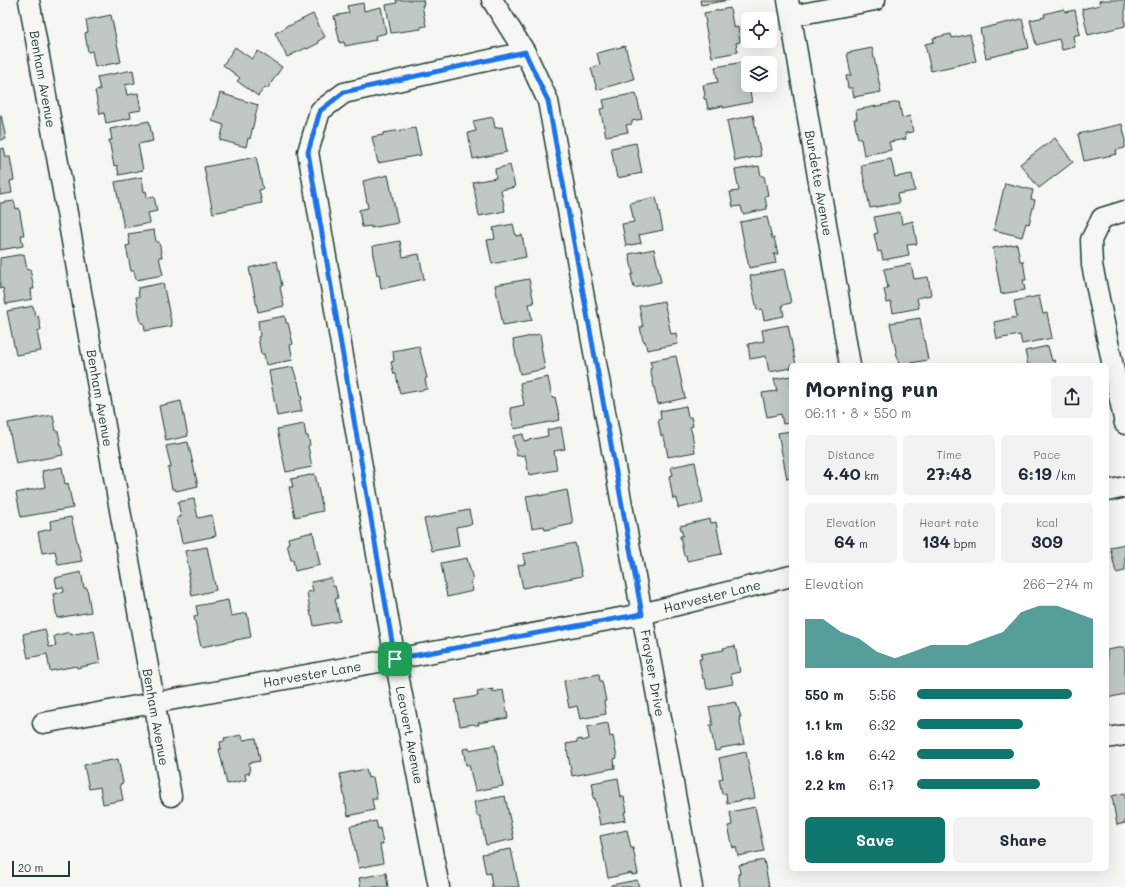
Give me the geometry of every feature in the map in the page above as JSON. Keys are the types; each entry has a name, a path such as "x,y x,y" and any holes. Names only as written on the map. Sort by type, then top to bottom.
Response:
{"street":[{"name":"Benham Avenue","path":"29,0 171,796"},
{"name":"Frayser Drive","path":"492,0 525,52 548,101 692,887"},
{"path":"789,8 876,0"},
{"name":"Burdette Avenue","path":"789,8 850,363"},
{"name":"Leavert Avenue","path":"438,887 395,659 308,152 320,111 344,92 525,52"},
{"path":"1125,211 1102,218 1091,240 1092,265 1125,424"},
{"path":"1109,491 1125,487"},
{"name":"Harvester Lane","path":"43,723 642,614 789,577"},
{"path":"1109,738 1125,735"}],"building":[{"path":"396,0 423,0 424,5 422,5 426,26 421,27 421,29 391,33 386,5 397,3"},
{"path":"700,0 729,0 701,5"},
{"path":"1125,0 1125,26 1088,35 1082,9 1100,5 1099,1"},
{"path":"363,3 364,11 381,7 386,33 375,36 376,40 345,46 344,42 340,43 334,16 349,13 347,6"},
{"path":"730,8 734,28 738,27 740,42 736,43 738,52 712,57 704,13"},
{"path":"1064,9 1065,12 1075,10 1080,34 1073,36 1075,47 1062,50 1059,39 1036,45 1030,20 1045,17 1044,14"},
{"path":"313,14 325,37 318,41 319,43 287,57 275,33 288,25 289,26"},
{"path":"111,15 121,62 95,67 92,51 88,52 85,33 88,32 86,20"},
{"path":"1022,19 1029,48 986,58 980,29"},
{"path":"951,34 952,38 970,34 976,61 931,71 925,44 934,42 933,38"},
{"path":"625,46 634,79 597,90 591,68 600,65 597,53"},
{"path":"235,47 252,59 258,51 282,67 267,89 265,87 258,96 237,81 240,78 223,65"},
{"path":"872,48 881,92 854,97 852,88 848,88 846,76 851,75 847,53"},
{"path":"741,63 741,92 750,92 752,102 723,108 723,106 708,109 706,99 704,99 705,95 703,85 718,82 715,67"},
{"path":"133,70 135,83 125,85 127,95 138,93 141,110 130,112 131,118 106,123 104,113 100,114 95,91 100,90 97,77"},
{"path":"220,93 258,105 250,139 248,138 246,147 220,140 224,125 212,121"},
{"path":"636,93 642,119 632,121 632,124 626,125 628,132 606,136 600,109 605,108 603,100"},
{"path":"899,102 902,118 910,116 913,132 905,133 906,139 889,142 891,150 864,155 861,139 858,139 854,119 857,119 856,110"},
{"path":"0,115 6,139 0,140"},
{"path":"753,115 761,156 735,161 727,121"},
{"path":"493,117 495,128 502,127 507,152 473,159 468,133 476,131 473,121"},
{"path":"149,121 153,141 138,144 143,170 119,175 117,165 114,166 109,140 112,140 110,129"},
{"path":"1122,124 1125,137 1125,148 1116,150 1117,154 1084,161 1078,134"},
{"path":"415,128 421,155 378,163 372,137 383,135 383,133"},
{"path":"1055,138 1073,162 1039,188 1020,164"},
{"path":"636,143 642,173 617,178 611,148"},
{"path":"4,148 6,157 10,157 14,180 10,181 12,193 0,195 0,149"},
{"path":"256,157 263,189 259,190 262,203 213,213 204,167"},
{"path":"891,159 895,177 912,174 915,191 897,194 899,203 870,208 861,165"},
{"path":"510,165 515,187 501,190 505,211 479,216 473,182 496,178 495,169"},
{"path":"759,166 761,176 764,176 768,195 765,196 767,209 743,214 741,206 733,207 730,192 739,191 735,170"},
{"path":"388,175 398,223 371,228 371,226 362,227 359,210 368,208 363,181"},
{"path":"142,177 144,192 146,191 147,195 145,196 146,198 154,197 157,211 148,213 150,223 124,228 115,182"},
{"path":"1005,183 1033,190 1031,199 1035,200 1029,224 1026,223 1022,237 994,230"},
{"path":"656,197 663,230 639,235 641,243 626,246 622,224 634,222 630,203"},
{"path":"14,201 16,209 19,208 24,235 21,235 23,246 0,250 0,203"},
{"path":"900,212 902,224 913,221 917,244 907,245 909,255 883,260 881,251 878,252 874,234 878,233 874,217"},
{"path":"767,217 778,254 774,254 776,263 749,268 740,222"},
{"path":"513,224 516,236 522,235 526,257 492,264 487,240 495,239 493,228"},
{"path":"154,230 156,242 159,242 162,257 159,257 163,275 136,280 134,271 131,271 126,246 130,245 128,234"},
{"path":"400,241 403,257 419,254 424,279 381,289 379,274 377,275 373,255 373,246"},
{"path":"1017,244 1020,261 1023,261 1026,280 1023,280 1025,290 1001,294 993,248"},
{"path":"654,249 661,282 634,288 629,254"},
{"path":"24,254 27,270 30,269 34,289 31,289 32,299 6,304 3,288 0,289 0,258"},
{"path":"277,261 284,306 258,312 249,268"},
{"path":"911,264 914,279 928,277 931,295 917,298 919,308 893,313 891,302 887,303 884,289 888,288 884,269"},
{"path":"784,269 791,303 782,305 784,316 764,320 762,309 757,310 750,276"},
{"path":"529,279 534,303 529,304 532,320 503,325 495,285"},
{"path":"163,283 172,326 145,331 144,323 141,323 136,297 139,297 138,288"},
{"path":"1039,296 1043,314 1047,313 1052,338 1022,344 1020,335 997,339 994,322 1017,317 1014,301"},
{"path":"664,301 671,334 676,333 678,344 647,350 645,341 643,341 640,327 643,327 639,306"},
{"path":"33,306 35,316 38,315 41,330 37,331 41,351 16,355 7,311"},
{"path":"285,316 293,344 290,345 293,360 266,365 264,354 261,354 258,337 260,336 258,321"},
{"path":"920,318 928,360 911,363 899,363 890,323"},
{"path":"788,325 796,363 789,363 789,368 769,372 766,356 750,359 748,344 764,341 762,330"},
{"path":"540,334 545,369 520,374 513,340"},
{"path":"419,346 427,378 425,379 427,389 400,394 396,374 394,374 391,362 394,361 393,351"},
{"path":"1048,346 1052,361 1055,360 1056,363 1028,363 1025,351"},
{"path":"676,356 685,398 658,404 650,369 652,368 650,361"},
{"path":"293,367 302,400 300,401 302,411 277,416 269,371"},
{"path":"789,376 789,423 783,424 781,414 767,417 762,393 777,391 774,379"},
{"path":"548,377 552,398 555,397 560,420 514,429 510,408 524,405 520,383"},
{"path":"181,401 188,436 166,441 159,406"},
{"path":"686,406 688,417 691,417 693,426 690,427 695,452 668,457 664,436 661,436 658,420 661,419 660,411"},
{"path":"53,415 63,455 16,464 8,423"},
{"path":"304,424 306,436 308,436 310,445 308,446 312,467 286,472 277,429"},
{"path":"561,427 565,449 554,451 557,470 529,475 525,455 517,456 513,436 523,434 524,441 548,436 547,430"},
{"path":"789,431 789,478 787,479 778,433"},
{"path":"188,442 198,486 176,491 175,489 172,489 168,468 171,467 166,446"},
{"path":"695,462 703,503 678,508 677,498 673,499 669,476 673,475 671,467"},
{"path":"62,467 65,484 68,483 73,508 21,517 16,493 45,487 42,471"},
{"path":"315,474 323,511 295,517 289,487 293,487 291,479"},
{"path":"567,490 573,524 545,530 544,526 532,528 526,496 539,494 539,496"},
{"path":"194,499 198,518 212,515 216,536 182,543 177,518 181,517 178,502"},
{"path":"469,510 472,524 456,527 459,546 432,551 424,519"},
{"path":"71,517 82,561 58,565 55,551 42,553 38,532 51,529 50,521"},
{"path":"710,519 711,523 716,522 722,554 687,561 686,555 684,556 680,536 683,536 680,526"},
{"path":"313,532 320,565 295,571 293,560 291,560 287,544 289,543 288,538"},
{"path":"575,543 582,576 523,588 518,565 525,564 523,554"},
{"path":"1125,544 1125,571 1116,573 1110,547"},
{"path":"207,547 216,590 192,596 188,574 190,574 185,551"},
{"path":"467,558 473,580 471,581 473,591 447,597 441,563"},
{"path":"81,572 84,588 87,588 91,612 57,618 53,594 64,592 63,587 57,588 55,578"},
{"path":"331,578 338,598 335,599 340,621 314,626 307,592 313,591 311,582"},
{"path":"228,600 231,616 247,613 251,637 201,647 194,617 198,616 196,606"},
{"path":"45,629 49,647 56,646 54,636 70,632 71,635 94,630 100,663 77,668 76,666 50,671 47,654 28,658 23,634"},
{"path":"735,646 740,672 731,674 733,684 707,689 705,679 703,679 699,659 702,659 701,654 724,650 723,648"},
{"path":"1124,647 1125,694 1109,698 1109,650"},
{"path":"599,674 606,701 604,701 606,714 580,719 577,706 569,708 564,681"},
{"path":"493,689 493,692 503,690 508,718 478,723 479,725 474,724 460,726 455,700 478,696 477,692"},
{"path":"736,702 741,717 739,717 744,744 721,748 721,750 715,751 710,725 713,725 709,707"},
{"path":"608,723 610,737 613,736 617,758 614,759 615,768 572,776 566,744 577,742 577,740 582,739 582,741 589,739 587,727"},
{"path":"242,735 243,740 256,738 260,761 249,763 250,773 245,774 246,780 227,784 219,749 221,749 220,742 225,741 224,738"},
{"path":"495,745 503,786 475,791 469,765 466,765 463,749 469,748 469,750"},
{"path":"746,752 755,798 727,803 726,793 722,794 719,779 723,778 719,758"},
{"path":"118,759 123,783 120,784 123,800 103,804 100,787 89,789 84,765"},
{"path":"366,769 368,778 373,777 377,799 372,799 374,810 348,816 340,774"},
{"path":"618,778 621,797 624,797 627,812 624,812 626,820 600,825 595,798 594,799 592,794 594,794 592,783"},
{"path":"1125,793 1125,823 1117,825 1112,796"},
{"path":"505,796 514,839 486,845 480,816 477,816 474,802"},
{"path":"755,807 764,851 738,856 736,847 733,848 728,826 732,825 730,812"},
{"path":"376,821 378,829 380,828 383,844 380,845 383,863 359,868 350,826"},
{"path":"627,830 631,848 633,848 638,874 632,875 631,873 608,878 600,836"},
{"path":"511,849 519,887 492,887 490,873 486,874 482,854"},
{"path":"764,860 769,887 740,887 738,874 740,874 739,865"},
{"path":"386,873 388,887 361,887 359,878"},
{"path":"637,880 639,887 611,887 611,885"}],"route":[{"path":"525,52 548,101 642,614 395,659 308,152 320,111 344,92 525,52"}]}
